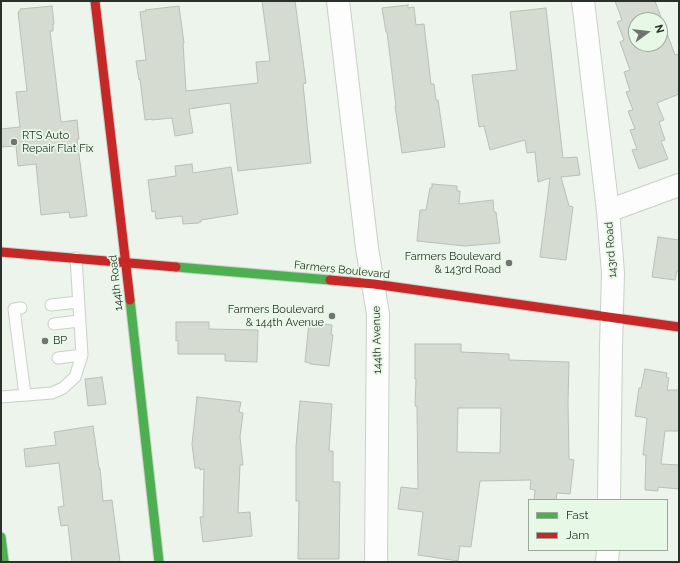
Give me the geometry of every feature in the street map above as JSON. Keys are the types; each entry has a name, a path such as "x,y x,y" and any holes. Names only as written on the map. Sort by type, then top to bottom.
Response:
{"main road":[{"name":"144th Road","path":"95,1 159,562"},
{"name":"Farmers Boulevard","path":"1,252 374,284 679,327"},
{"path":"1,537 4,562"}],"street":[{"name":"144th Avenue","path":"338,1 367,248 378,314 376,562"},
{"name":"143rd Road","path":"583,1 608,211 613,273 608,499"},
{"path":"608,211 679,185"},
{"path":"607,562 608,551"}],"lane":[{"path":"1,397 52,393 63,388 75,377 82,355 76,258"},
{"path":"51,305 78,302"},
{"path":"21,308 14,309 20,328 24,363 25,395"},
{"path":"54,324 79,321"},
{"path":"58,358 82,355"}],"building":[{"path":"262,1 295,1 306,83 303,84 311,163 238,171 230,103 189,109 193,133 175,136 172,118 145,120 140,79 139,80 136,61 146,60 140,12 146,11 145,10 179,6 184,43 186,91 258,83 256,62 270,61"},
{"path":"615,1 655,1 659,12 628,12 628,52 668,52 668,36 675,55 679,54 679,94 657,103 664,120 659,122 665,140 661,141 668,159 639,169 632,150 637,149 630,130 635,129 628,111 633,110 626,92 630,91 624,72 630,70 620,42 624,40 617,22 622,20"},
{"path":"408,5 408,8 414,7 416,25 424,24 431,84 434,84 436,100 438,100 445,147 402,153 387,32 382,8"},
{"path":"52,6 54,24 53,31 50,31 61,122 77,120 79,139 77,139 87,216 70,218 69,212 41,215 36,164 18,166 16,146 1,147 1,129 20,127 16,92 27,91 18,12 20,9"},
{"path":"546,8 563,158 577,157 580,175 561,177 569,206 573,207 566,260 540,257 550,178 538,182 535,152 527,153 525,140 490,150 484,126 479,127 472,75 517,70 510,12"},
{"path":"192,164 193,173 231,167 238,214 201,220 199,223 183,224 182,216 156,219 155,211 152,212 148,180 176,176 175,166"},
{"path":"432,184 457,186 457,191 460,191 459,204 493,200 500,243 465,246 417,241 420,210 426,210"},
{"path":"658,237 679,240 679,272 677,271 675,280 652,277"},
{"path":"176,322 209,322 209,329 258,330 257,362 225,361 225,354 178,354"},
{"path":"309,322 332,325 331,335 333,335 329,366 305,362"},
{"path":"415,344 461,344 461,352 509,354 509,360 569,362 569,459 574,460 570,494 557,493 556,499 534,499 535,490 530,489 531,480 480,481 471,547 460,546 458,561 418,555 423,512 398,509 401,487 418,489 417,406 415,406","holes":["458,408 501,408 500,453 457,452"]},
{"path":"645,369 667,373 666,377 669,378 667,390 679,390 679,431 665,431 661,464 679,465 679,489 658,487 658,491 645,490 646,455 643,455 647,418 635,416 639,388 641,388"},
{"path":"102,377 106,404 88,406 85,379"},
{"path":"197,397 241,402 239,412 243,413 240,437 243,465 240,465 238,513 250,512 252,536 203,542 200,517 203,517 204,469 200,470 200,468 195,468 192,444"},
{"path":"300,401 332,404 329,451 333,451 333,482 340,482 339,559 298,559 299,501 296,501 296,446"},
{"path":"93,426 100,468 103,501 112,500 120,562 72,562 68,525 61,526 58,507 64,506 59,463 26,467 24,449 56,445 54,432"}],"traffic: fast":[{"path":"176,267 330,280"},
{"path":"130,300 159,562"},
{"path":"1,537 4,562"}],"traffic: jam":[{"path":"95,1 130,300"},
{"path":"1,252 176,267"},
{"path":"330,280 374,284 679,327"}],"place":[{"name":"RTS Auto Repair Flat Fix","path":"14,142"},
{"name":"Farmers Boulevard & 143rd Road","path":"509,263"},
{"name":"Farmers Boulevard & 144th Avenue","path":"332,316"},
{"name":"BP","path":"45,341"}]}
